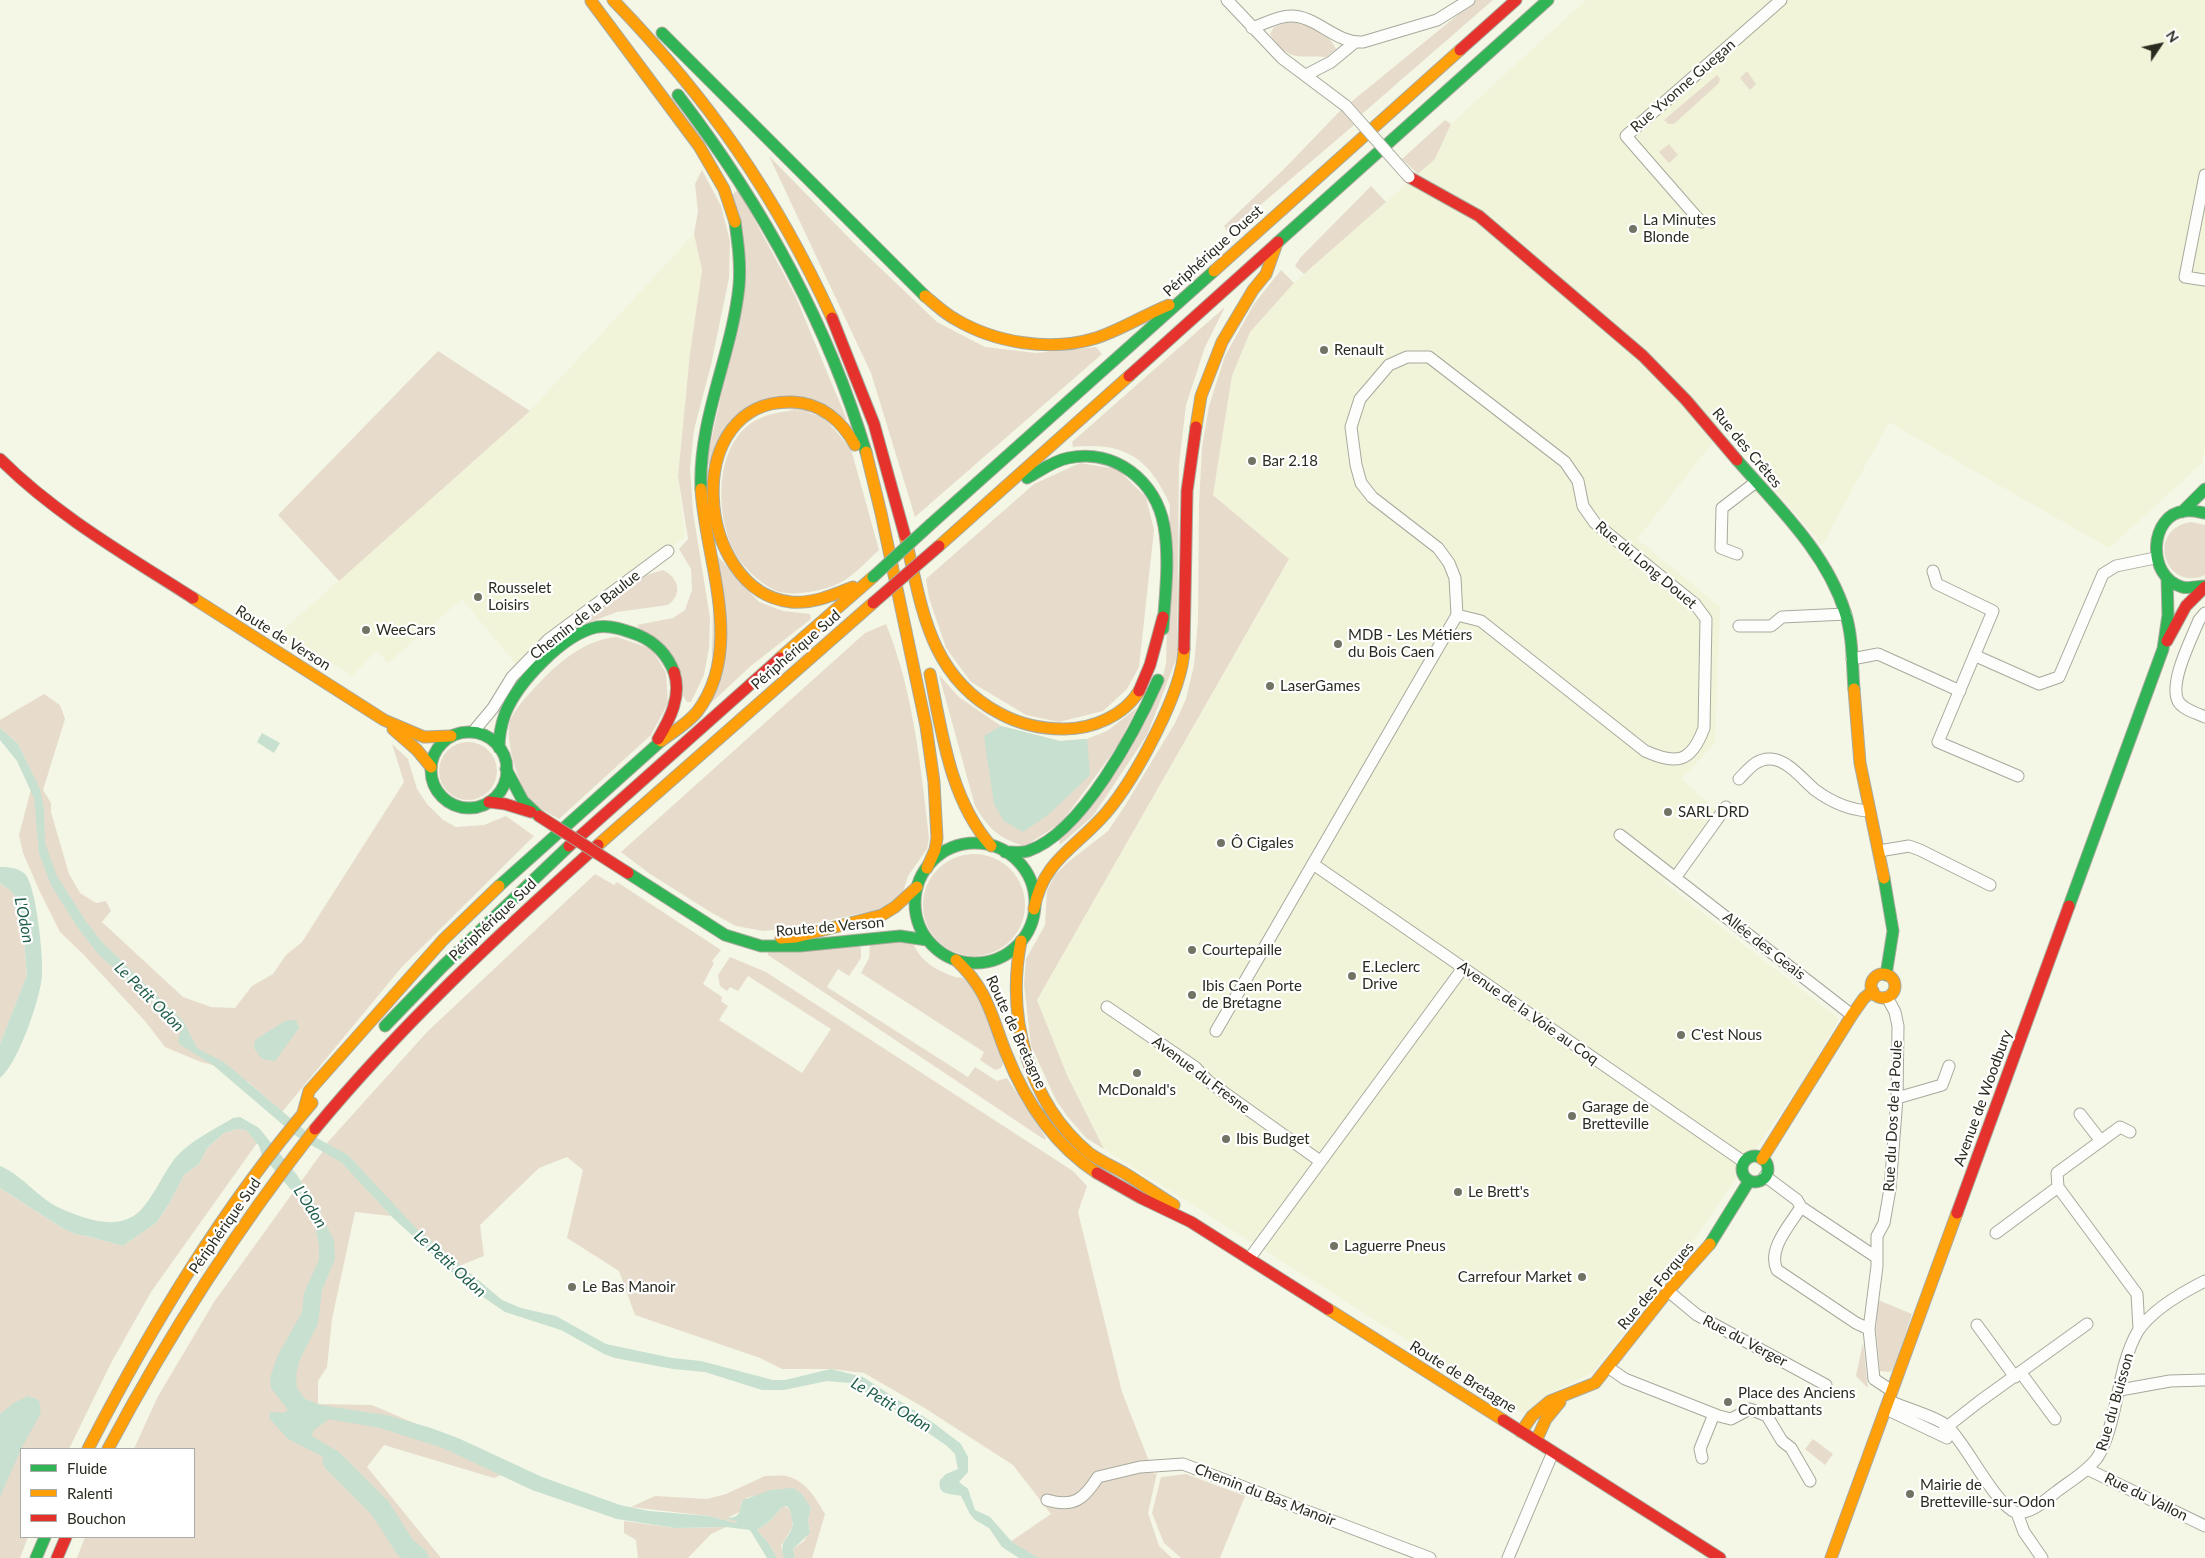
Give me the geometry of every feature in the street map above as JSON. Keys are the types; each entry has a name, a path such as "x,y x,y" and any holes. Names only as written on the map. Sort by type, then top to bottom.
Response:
{"main road":[{"path":"613,0 688,81 720,124 776,208 814,278 834,322 875,425 924,616 936,649 945,667 956,680 983,704 1010,719 1042,728 1084,729 1102,722 1124,709 1138,693 1148,673 1164,617"},
{"name":"Périphérique Ouest","path":"931,524 1516,0"},
{"path":"994,496 1548,0"},
{"path":"591,1 654,67"},
{"path":"303,1113 309,1091 452,931 653,747 689,720 698,710 711,685 719,654 719,606 702,507 701,460 711,407 737,302 740,280 738,238 729,202 712,168 667,101 591,1"},
{"path":"651,22 922,294 961,322 1006,339 1028,343 1073,342 1112,332 1146,314 1180,301"},
{"path":"672,87 717,145 802,290 836,369 866,451 924,710 931,759 937,838 935,850 917,887 916,915 928,940 940,952 956,960 970,963 991,960 1011,951 1021,941 1028,931 1035,896 1045,874 1105,814 1155,735 1173,701 1180,680 1184,656 1187,491 1201,396 1222,342 1250,295 1266,274 1277,242"},
{"name":"Rue des Crêtes","path":"1409,177 1479,216 1643,356 1686,400 1817,553 1835,586 1846,614 1852,658 1860,763 1879,851 1893,931 1886,975"},
{"path":"873,577 828,598 801,603 784,601 769,596 744,581 727,558 717,526 714,482 717,456 723,440 744,415 758,407 792,401 815,405 843,425 854,442 882,522"},
{"path":"994,496 1066,458 1087,455 1102,456 1132,468 1150,488 1162,516 1165,534 1162,665 1154,692 1127,743 1097,788 1072,819 1050,840 1037,848 1022,853 1005,852"},
{"name":"Route de Verson","path":"0,459 20,479 70,520 384,720 424,737 451,736"},
{"path":"889,474 926,655 962,803 974,827 991,846"},
{"path":"2155,558 2155,539 2159,530 2165,522 2182,512 2205,488"},
{"name":"Périphérique Sud","path":"109,1448 129,1408 172,1334 257,1205 327,1116 421,1011 545,891 994,496"},
{"path":"2182,512 2205,513"},
{"name":"Périphérique Sud","path":"376,1035 447,960 523,888 931,524"},
{"name":"Avenue de Woodbury","path":"2155,558 2160,571 2176,584 2186,588 2205,586"},
{"name":"Avenue de Woodbury","path":"2162,649 2168,614 2167,578"},
{"name":"Avenue de Woodbury","path":"1831,1558 2162,649 2186,606 2205,586"},
{"path":"499,748 499,735 510,704 531,676 568,642 595,627 612,628 642,635 654,643 666,655 675,670 678,684 677,698 670,718 653,747"},
{"name":"Route de Verson","path":"384,720 417,750 431,767"},
{"path":"473,732 492,740 499,748 504,758 506,769 505,782 489,802 476,807 462,807 449,802 439,793 432,781 431,767 434,754 441,744 451,736 473,732"},
{"name":"Route de Verson","path":"506,769 516,792 524,804 538,815 709,925 734,939 761,946 781,948 900,936 928,940"},
{"name":"Route de Verson","path":"489,802 506,804 538,815"},
{"path":"926,868 944,852 955,847 967,844 991,846 1005,852 1016,860 1028,876 1034,895 1034,908"},
{"name":"Route de Verson","path":"709,925 755,937 796,937 882,915 896,907 917,887"},
{"name":"Route de Bretagne","path":"1021,941 1014,980 1019,1030 1032,1070 1050,1106 1063,1125 1089,1152 1174,1205 1191,1222"},
{"name":"Route de Bretagne","path":"956,960 981,986 1013,1068 1041,1117 1063,1146 1074,1155 1139,1198 1191,1222 1720,1558"},
{"path":"1880,975 1886,975 1892,979 1894,985 1893,992 1887,997 1878,996 1872,991 1871,986 1874,979 1880,975"},
{"path":"1762,1159 1852,1015 1864,998 1872,991"},
{"name":"Périphérique Sud","path":"89,1448 160,1316 241,1193 303,1113 356,1056"},
{"path":"1753,1156 1762,1159 1768,1168 1766,1176 1758,1182 1749,1181 1742,1173 1744,1162 1753,1156"},
{"name":"Rue des Forques","path":"1521,1432 1532,1416 1550,1401 1596,1383 1668,1291 1711,1244 1749,1181"},
{"name":"Rue des Forques","path":"1536,1442 1548,1415 1570,1393"},
{"path":"36,1558 45,1538"},
{"path":"57,1558 66,1538"}],"street":[{"path":"1227,0 1282,58 1346,106 1409,177"},
{"path":"1306,75 1332,62 1354,43 1375,40 1437,20 1469,0"},
{"name":"Rue Yvonne Guegan","path":"1701,222 1626,136 1781,0"},
{"path":"1252,28 1288,16 1298,16 1354,43"},
{"path":"2205,175 2184,277 2205,280"},
{"name":"Rue du Long Douet","path":"1407,357 1429,357 1565,462 1578,481 1583,506 1596,524 1695,604 1706,619 1704,728 1698,745 1683,758 1666,760 1645,750 1481,621 1457,614 1455,578 1450,563 1438,548 1372,497 1362,483 1356,464 1351,427 1360,399 1389,366 1407,357"},
{"path":"1737,554 1721,548 1722,508 1756,482"},
{"name":"Chemin de la Baulue","path":"473,732 494,708 512,677 542,646 668,551"},
{"path":"1976,656 2039,684 2059,677 2103,574 2116,566 2155,558"},
{"path":"1933,571 1937,584 1993,610 1976,656 1938,742 2018,776"},
{"path":"2205,613 2199,620 2174,684 2178,702 2205,717"},
{"path":"1216,1031 1457,614"},
{"path":"1739,626 1771,626 1782,617 1846,614"},
{"path":"1852,658 1878,654 1960,691"},
{"path":"1740,780 1753,764 1771,759 1786,765 1824,795 1853,810 1869,811"},
{"path":"1676,878 1726,807"},
{"name":"Allée des Geais","path":"1620,835 1852,1015"},
{"path":"1879,851 1909,846 1990,886"},
{"name":"Avenue de la Voie au Coq","path":"1313,864 1744,1162"},
{"path":"1249,1259 1463,968"},
{"name":"Rue du Dos de la Poule","path":"1887,997 1895,1012 1898,1026 1897,1098 1890,1189 1884,1223 1877,1236 1877,1266 1869,1329 1874,1379 1889,1400"},
{"name":"Avenue du Fresne","path":"1107,1007 1195,1067 1208,1081 1320,1161"},
{"path":"1897,1098 1942,1086 1949,1066"},
{"path":"2080,1114 2101,1141"},
{"path":"2130,1132 2120,1127 2057,1173 2058,1187 2137,1294 2139,1329"},
{"path":"1766,1176 1797,1200 1801,1207 1876,1257"},
{"path":"1996,1233 2058,1187"},
{"path":"1801,1207 1775,1250 1773,1261 1777,1270 1856,1323 1869,1329"},
{"path":"1857,1245 1877,1236"},
{"name":"Rue du Buisson","path":"2017,1514 2026,1513 2038,1506 2087,1469 2099,1456 2105,1444 2132,1342 2139,1329 2162,1308 2205,1281"},
{"name":"Rue du Verger","path":"1668,1291 1697,1315 1826,1385"},
{"path":"1944,1430 2005,1382 2018,1375 2087,1324"},
{"path":"1977,1326 2055,1419"},
{"path":"1609,1368 1625,1379 1730,1419 1750,1409 1767,1416 1782,1441 1791,1448 1810,1482"},
{"path":"2120,1390 2170,1381 2205,1380"},
{"path":"1889,1400 1944,1430 1963,1448 1998,1496 2011,1511 2017,1514 2024,1532 2042,1558"},
{"path":"1702,1458 1700,1449 1714,1414"},
{"path":"1508,1558 1553,1452"},
{"name":"Chemin du Bas Manoir","path":"1047,1500 1060,1504 1075,1502 1088,1493 1098,1477 1140,1467 1183,1464 1430,1558"},
{"name":"Rue du Vallon","path":"2087,1469 2205,1526"}],"shaded area":[{"path":"1476,0 1493,0 1362,114 1351,102"},
{"path":"1586,0 2205,0 2205,450 2201,464 2109,548 1889,422 1822,545 1723,429 1637,539 1720,607 1715,743 1681,779 1716,810 1663,882 1839,1019 1807,1074 1670,1274 1593,1372 1552,1392 1523,1413 1104,1149 1067,1075 1037,1000 1289,560 1213,495 1232,376 1250,332 1294,283 1435,159 1451,124"},
{"path":"1291,21 1317,29 1328,37 1336,49 1326,57 1300,56 1288,53 1276,43 1270,34 1274,27"},
{"path":"1747,71 1756,84 1750,90 1740,78"},
{"path":"1717,75 1720,79 1719,83 1674,124 1668,124 1664,120"},
{"path":"1341,110 1354,125 1236,226 1227,231 1224,226 1283,170"},
{"path":"1445,120 1451,124 1435,159 1418,174 1402,159"},
{"path":"1669,144 1678,155 1669,163 1659,152"},
{"path":"769,156 855,244 937,322 985,347 1036,353 1096,347 1102,354 915,517 871,373"},
{"path":"702,170 721,206 730,241 729,278 711,365 694,430 690,468 693,512 710,618 709,648 704,675 691,702 687,702 637,625 673,618 685,610 692,590 691,569 679,549 688,539 678,476 690,353 702,270 694,234 698,211 695,184"},
{"path":"1371,186 1386,202 1304,274 1295,266 1300,258"},
{"path":"738,189 795,295 847,420 756,403 705,469 735,332 730,197"},
{"path":"694,234 702,270 690,353 678,476 685,537 516,664 462,599 388,663 377,650 352,676 282,631 530,411"},
{"path":"1281,270 1294,283 1250,332 1232,376 1213,495 1289,559 1037,1000 1067,1075 1104,1149 1086,1138 1067,1116 1056,1100 1031,1046 1024,984 1026,959 1045,925 1047,891 1055,875 1067,863 1108,831 1175,723 1186,699 1194,665 1198,621 1199,504 1202,447 1209,406 1225,356 1254,304"},
{"path":"1225,307 1205,347 1186,405 1179,465 1177,657 1147,735 1093,816 1060,845 1059,840 1160,689 1166,664 1170,505 1153,475 1133,456 1107,447 1073,447 1072,442"},
{"path":"438,351 530,411 339,581 278,515"},
{"path":"796,410 824,417 851,449 879,550 844,581 819,590 790,594 772,589 739,560 729,540 725,523 722,505 722,486 724,468 729,451 738,436 750,424 761,418"},
{"path":"1080,463 1117,469 1146,497 1154,530 1139,667 1127,689 1103,711 1059,722 1026,715 971,682 946,648 929,598 926,579 1034,484"},
{"path":"2191,522 2205,525 2205,575 2191,578 2180,575 2171,568 2166,558 2164,547 2168,536 2177,527"},
{"path":"714,552 759,602 783,611 810,614 811,619 752,665 711,703"},
{"path":"663,570 673,577 677,586 676,596 668,605 617,612 583,625 584,620 647,575"},
{"path":"886,624 903,675 915,729 929,838 927,849 908,876 902,895 881,909 794,928 763,931 736,926 712,913 650,874 621,852 865,633"},
{"path":"617,637 652,649 666,673 668,703 651,735 559,819 533,803 523,787 511,751 509,739 510,721 527,696 569,656 591,643"},
{"path":"939,675 959,697 1001,726 1060,741 1087,739 1107,731 1137,708 1117,747 1061,823 1025,846 1008,840 996,832 985,821 975,806"},
{"path":"44,694 60,705 65,719 43,790 51,803 51,812 69,874 80,893 96,903 106,901 111,911 102,922 183,997 211,1007 235,1008 252,986 273,974 286,955 302,942 404,782 392,744 408,759 417,789 427,804 443,820 456,827 484,825 506,816 534,836 401,968 282,1112 248,1082 213,1065 165,1047 145,1021 60,932 23,853 19,835 34,778 18,744 0,728 0,720"},
{"path":"468,742 479,744 492,755 497,771 495,782 484,795 468,800 457,798 444,787 439,771 441,760 452,747"},
{"path":"974,854 994,858 1010,869 1021,885 1025,905 1021,925 1010,941 994,952 974,956 954,952 938,941 927,925 923,905 927,885 938,869 954,858"},
{"path":"595,874 614,885 617,882 721,950 712,961 714,963 703,984 722,997 721,1001 728,1006 719,1020 802,1073 831,1029 748,976 738,991 730,987 727,991 720,986 718,975 730,957 766,972 1073,1171 1087,1186 1078,1212 1122,1392 1154,1474 1157,1473 1148,1513 1159,1546 1172,1558 1027,1558 1010,1542 1051,1514 1013,1465 923,1407 864,1373 831,1369 782,1369 760,1358 635,1315 619,1271 567,1238 583,1170 567,1157 539,1168 480,1225 484,1256 454,1268 349,1170 391,1216 355,1212 332,1319 327,1367 318,1381 318,1404 372,1405 519,1468 494,1478 384,1445 367,1467 441,1558 77,1558 85,1538 195,1538 195,1448 134,1448 157,1398 214,1302 323,1151 339,1160 327,1143 427,1032"},
{"path":"0,883 12,892 18,901 22,916 27,976 0,1044"},
{"path":"898,941 914,945 921,956 936,969 955,977 964,978 972,986 983,1006 992,1031 1003,1063 1001,1068 995,1070 980,1060 984,1052 861,973 869,958 870,944"},
{"path":"859,946 861,958 849,976 838,969 827,987 968,1077 975,1067 997,1081 1007,1078 1046,1138 1045,1140 768,955 768,950"},
{"path":"237,1129 246,1130 257,1143 151,1292 111,1363 69,1448 20,1448 20,1538 28,1538 20,1558 0,1558 0,1188 64,1229 123,1246 157,1222 184,1175 199,1164 208,1147 224,1133"},
{"path":"1878,1300 1912,1314 1894,1369 1890,1372 1880,1371 1876,1329"},
{"path":"1863,1343 1868,1388 1856,1376"},
{"path":"1813,1439 1833,1454 1825,1465 1805,1449"},
{"path":"1186,1474 1245,1496 1220,1558 1181,1558 1164,1543 1152,1513 1161,1477"},
{"path":"765,1476 786,1476 799,1481 814,1496 825,1514 812,1558 795,1558 793,1549 804,1541 810,1531 808,1520 811,1508 797,1490 748,1497 741,1503 741,1511 728,1518 737,1521 736,1523 708,1516 631,1507 655,1496 707,1499 726,1494"},
{"path":"783,1506 790,1509 793,1521 792,1528 781,1546 784,1558 777,1558 769,1544 757,1530 769,1522"},
{"path":"624,1521 675,1528 726,1527 711,1534 688,1558 638,1558 636,1540 624,1533"}],"water":[{"path":"1001,726 1060,741 1087,739 1090,775 1048,815 1023,832 1004,821 994,804 984,736"},
{"name":"Le Petit Odon","path":"0,728 18,744 40,789 44,809 45,843 57,876 101,941 183,1021 197,1048 225,1063 308,1133 348,1155 415,1227 502,1300 521,1308 556,1316 606,1344 672,1358 701,1361 773,1380 785,1380 831,1369 863,1377 935,1424 961,1444 968,1457 968,1472 959,1482 968,1489 975,1510 990,1517 1012,1542 1038,1558 1019,1558 1002,1547 989,1528 975,1520 970,1514 961,1496 945,1493 940,1489 940,1480 946,1474 958,1469 955,1454 947,1446 884,1402 850,1383 827,1381 784,1390 762,1390 705,1372 673,1369 615,1358 604,1354 561,1330 505,1312 467,1286 391,1216 342,1163 296,1136 213,1065 181,1045 178,1042 181,1028 99,955 78,928 51,885 39,853 34,798 17,761 0,740"},
{"path":"262,733 280,743 274,753 257,742"},
{"path":"0,867 20,870 29,881 36,907 42,976 33,1015 21,1046 7,1071 0,1078 0,1044 27,975 22,916 18,901 12,892 0,883"},
{"path":"296,1020 299,1028 275,1061 262,1059 254,1048 255,1040 285,1021"},
{"path":"240,1117 259,1128 297,1175 321,1214 334,1241 335,1259 322,1290 318,1324 299,1361 296,1375 297,1388 305,1399 320,1405 386,1415 431,1428 458,1438 542,1477 620,1505 649,1511 708,1516 736,1523 737,1521 725,1518 735,1517 739,1513 743,1500 771,1490 793,1488 801,1493 811,1508 808,1520 810,1533 793,1549 795,1558 784,1558 782,1547 793,1524 790,1509 786,1506 781,1508 769,1522 757,1530 769,1544 777,1558 767,1558 750,1530 726,1527 675,1528 617,1519 532,1490 443,1448 380,1428 329,1419 313,1431 312,1436 337,1451 344,1458 391,1509 412,1547 421,1554 431,1558 411,1558 396,1538 391,1522 382,1508 335,1463 288,1439 269,1418 270,1412 284,1413 288,1410 271,1388 270,1378 277,1357 302,1312 304,1293 319,1260 319,1245 314,1221 302,1203 262,1155 259,1146 246,1130 237,1129 224,1133 208,1147 199,1164 184,1175 157,1222 123,1246 64,1229 0,1188 0,1166 9,1170 53,1205 95,1220 117,1222 137,1214 182,1151 233,1118"},
{"path":"28,1396 39,1400 41,1413 20,1448 0,1497 0,1414 14,1403"}],"waterway":[{"name":"L'Odon","path":"333,1461 380,1508 405,1547 418,1558"}],"traffic: fast":[{"path":"1278,242 1548,0"},
{"path":"662,33 925,296"},
{"path":"678,95 736,178 788,265 832,356 866,452"},
{"path":"701,489 701,463 705,437 730,337 739,286 735,222"},
{"path":"931,524 1214,271"},
{"path":"1027,478 1057,461 1085,456 1102,458 1117,463 1131,471 1143,482 1160,510 1166,539 1167,565 1163,629"},
{"path":"1737,460 1799,531 1826,570 1837,590 1850,631 1854,689"},
{"path":"2182,512 2205,489"},
{"path":"2205,513 2185,511 2173,515 2164,523 2156,546 2162,571 2170,581 2184,588 2205,586"},
{"path":"873,577 931,524"},
{"path":"2069,906 2163,649 2168,615 2167,578"},
{"path":"499,748 502,722 520,688 556,649 584,631 597,627 613,627 638,635 660,649 674,672"},
{"path":"1005,852 1028,851 1048,841 1068,824 1105,778 1136,725 1158,680"},
{"path":"469,732 483,735 496,743 504,756 507,770 504,784 496,797 483,805 469,808 455,805 442,797 434,784 431,770 434,756 442,743 455,735 469,732"},
{"path":"499,886 661,741"},
{"path":"506,769 523,801 539,816"},
{"path":"975,843 998,848 1008,853 1017,861 1025,870 1030,880 1035,903 1030,926 1025,936 1017,945 1008,953 998,958 975,963 952,958 942,953 933,945 925,936 920,926 915,903 920,880 925,870 933,861 942,853 952,848 975,843"},
{"path":"385,1026 443,966 569,846"},
{"path":"628,873 725,935 761,946 800,946 900,936 927,940"},
{"path":"1884,878 1893,931 1886,975"},
{"path":"1755,1156 1764,1160 1768,1169 1764,1178 1755,1182 1746,1178 1742,1169 1746,1160 1755,1156"},
{"path":"1710,1244 1749,1181"},
{"path":"36,1558 45,1538"}],"traffic: slow":[{"path":"613,0 679,74 737,149 787,230 832,318"},
{"path":"591,1 699,146 724,189 735,222"},
{"path":"1214,271 1460,50"},
{"path":"1196,427 1201,396 1222,342 1253,290 1266,274 1277,243"},
{"path":"925,296 955,319 988,334 1024,343 1042,344 1061,344 1096,338 1169,305"},
{"path":"939,546 1129,376"},
{"path":"853,587 807,602 791,602 759,590 735,566 719,533 713,497 717,461 731,430 756,409 793,402 813,406 837,421 855,445"},
{"path":"866,452 881,513 926,726 934,782 937,838 935,850 927,868"},
{"path":"661,741 697,712 711,687 719,660 721,632 719,603 701,489"},
{"path":"905,536 923,613 943,659 957,679 975,697 999,713 1022,723 1039,727 1064,729 1085,727 1116,714 1133,700 1139,691"},
{"path":"780,658 873,577"},
{"path":"193,598 384,720 424,737 451,736"},
{"path":"598,845 873,603"},
{"path":"1034,909 1038,892 1053,866 1106,813 1143,758 1175,688 1182,667 1184,649"},
{"path":"930,674 944,742 957,786 977,828 991,846"},
{"path":"1854,689 1860,763 1884,878"},
{"path":"393,729 417,750 431,767"},
{"path":"303,1113 309,1091 443,940 499,886"},
{"path":"781,938 796,937 882,915 895,907 917,887"},
{"path":"1021,941 1017,970 1020,1028 1026,1056 1037,1084 1051,1109 1068,1132 1089,1153 1174,1205"},
{"path":"956,960 967,971 982,993 1022,1088 1042,1120 1067,1149 1097,1173"},
{"path":"1883,974 1891,978 1895,986 1891,994 1883,998 1875,994 1871,986 1875,978 1883,974"},
{"path":"1762,1159 1852,1015 1864,998 1873,991"},
{"path":"89,1448 137,1358 190,1269 248,1184 312,1103"},
{"path":"109,1448 204,1284 258,1206 315,1129"},
{"path":"1831,1558 1957,1213"},
{"path":"1521,1432 1532,1416 1550,1401 1595,1383 1668,1291 1710,1244"},
{"path":"1328,1309 1503,1420"},
{"path":"1536,1441 1546,1419 1560,1402"}],"traffic: jam":[{"path":"1460,50 1516,0"},
{"path":"1409,177 1479,216 1643,356 1686,400 1737,460"},
{"path":"1129,376 1278,242"},
{"path":"832,318 874,424 905,536"},
{"path":"1184,649 1187,491 1196,427"},
{"path":"0,459 44,498 68,516 117,550 193,598"},
{"path":"873,603 939,546"},
{"path":"2167,641 2186,606 2205,587"},
{"path":"1139,691 1150,665 1163,617"},
{"path":"569,846 780,658"},
{"path":"658,739 674,707 677,690 674,672"},
{"path":"489,802 505,804 531,812"},
{"path":"539,816 628,873"},
{"path":"315,1129 416,1017 524,912 598,845"},
{"path":"1957,1213 2069,906"},
{"path":"1097,1173 1141,1198 1191,1222 1328,1309"},
{"path":"1503,1420 1720,1558"},
{"path":"57,1558 66,1538"}],"place":[{"name":"La Minutes Blonde","path":"1633,229"},
{"name":"Renault","path":"1324,350"},
{"name":"Bar 2.18","path":"1252,461"},
{"name":"Rousselet Loisirs","path":"478,597"},
{"name":"WeeCars","path":"366,630"},
{"name":"MDB - Les Métiers du Bois Caen","path":"1338,644"},
{"name":"LaserGames","path":"1270,686"},
{"name":"SARL DRD","path":"1668,812"},
{"name":"Ô Cigales","path":"1221,843"},
{"name":"Courtepaille","path":"1192,950"},
{"name":"E.Leclerc Drive","path":"1352,976"},
{"name":"Ibis Caen Porte de Bretagne","path":"1192,995"},
{"name":"C'est Nous","path":"1681,1035"},
{"name":"McDonald's","path":"1137,1073"},
{"name":"Garage de Bretteville","path":"1572,1116"},
{"name":"Ibis Budget","path":"1226,1139"},
{"name":"Le Brett's","path":"1458,1192"},
{"name":"Laguerre Pneus","path":"1334,1246"},
{"name":"Carrefour Market","path":"1582,1277"},
{"name":"Le Bas Manoir","path":"572,1287"},
{"name":"Place des Anciens Combattants","path":"1728,1402"},
{"name":"Mairie de Bretteville-sur-Odon","path":"1910,1494"}]}
